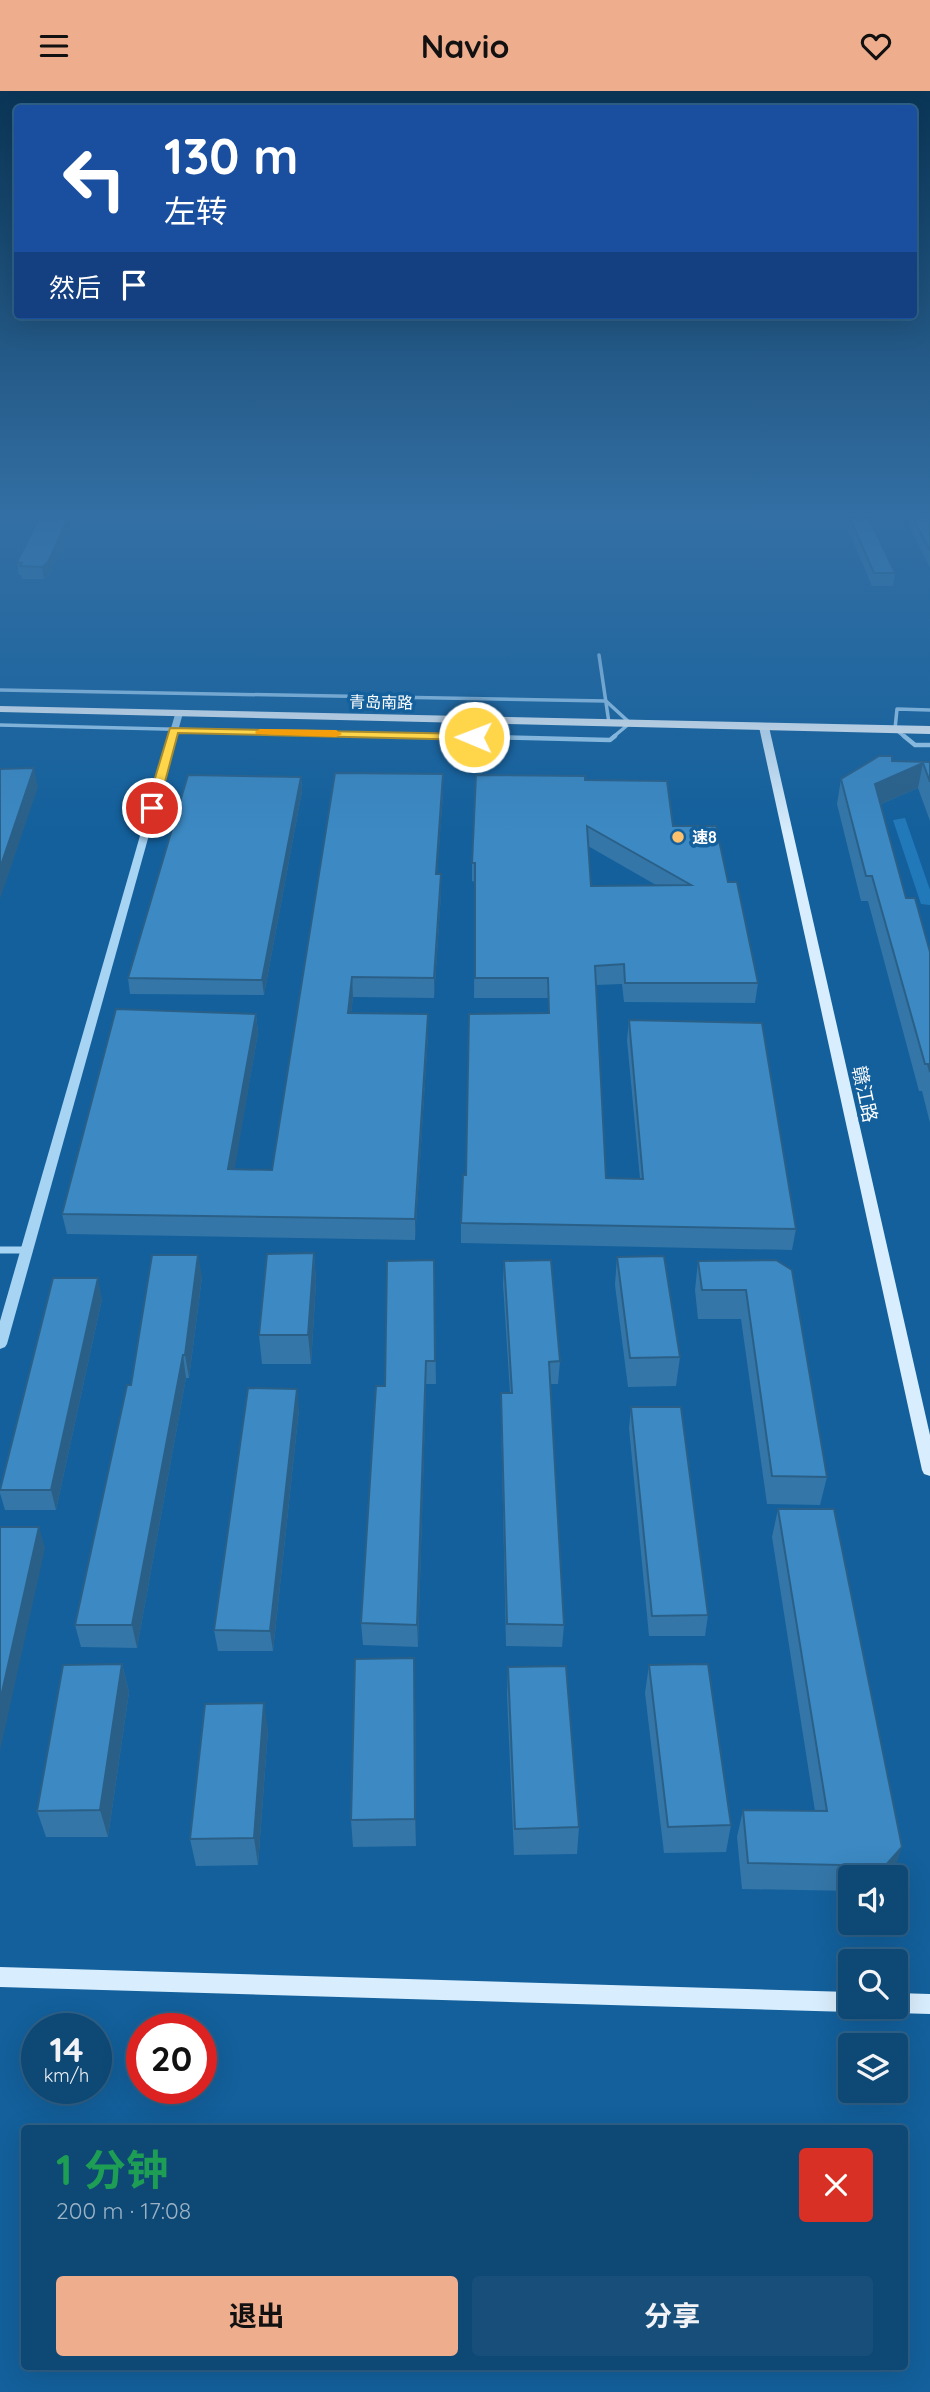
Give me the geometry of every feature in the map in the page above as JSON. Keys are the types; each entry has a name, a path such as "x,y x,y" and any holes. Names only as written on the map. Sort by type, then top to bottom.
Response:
{"main road":[{"name":"青岛南路","path":"0,709 930,730"},
{"name":"赣江路","path":"764,726 930,1470"},
{"path":"0,1976 838,2002"},
{"path":"908,2003 930,2004"}],"street":[{"path":"0,1344 179,713"},
{"path":"0,1250 27,1250"}],"lane":[{"path":"599,655 609,723"},
{"path":"0,690 606,701 630,723 610,740 0,726"},
{"path":"930,710 897,709 895,729 915,745 930,745"}],"shaded area":[{"path":"905,818 930,890 930,905 921,904 893,820"}],"building":[{"path":"879,756 892,756 892,761 930,762 930,782 923,763 875,784 906,898 915,898 930,952 930,1072 928,1064 925,1064 872,876 866,876 841,779"},
{"path":"34,768 0,868 0,769"},
{"path":"335,773 443,774 436,874 441,874 434,978 352,977 348,1013 428,1014 415,1219 62,1214 116,1009 256,1014 228,1169 272,1170"},
{"path":"188,775 301,777 262,980 128,978"},
{"path":"476,775 585,776 585,780 667,781 673,826 716,826 728,882 737,882 758,983 625,983 624,964 595,966 606,1178 643,1179 629,1020 762,1023 796,1229 461,1223 463,1175 466,1175 469,1014 549,1013 548,978 475,978 475,863 472,863","holes":["587,826 691,885 591,886"]},
{"path":"314,1253 308,1335 259,1335 267,1254"},
{"path":"152,1255 198,1255 185,1355 132,1625 75,1625 127,1385 131,1385"},
{"path":"664,1256 680,1357 630,1358 617,1257"},
{"path":"434,1260 435,1361 426,1361 417,1625 361,1623 376,1386 385,1386 387,1261"},
{"path":"551,1260 560,1361 549,1362 564,1625 507,1624 501,1393 512,1393 504,1261"},
{"path":"776,1260 792,1270 827,1477 772,1476 746,1290 702,1290 698,1261"},
{"path":"53,1278 98,1278 51,1490 0,1490"},
{"path":"248,1388 297,1389 270,1631 214,1630"},
{"path":"631,1407 681,1407 708,1615 652,1616"},
{"path":"778,1509 834,1509 902,1847 886,1865 748,1863 743,1810 827,1811"},
{"path":"0,1527 39,1527 0,1701"},
{"path":"414,1658 415,1819 351,1820 355,1659"},
{"path":"122,1664 100,1810 37,1811 63,1665"},
{"path":"708,1664 731,1825 668,1827 649,1665"},
{"path":"566,1666 579,1827 515,1829 508,1667"},
{"path":"264,1703 254,1838 190,1839 205,1704"}],"slow traffic":[{"path":"260,732 336,734"}],"place":[{"name":"速8","path":"678,837"}],"route":[{"path":"152,808 174,730 474,737"}]}
